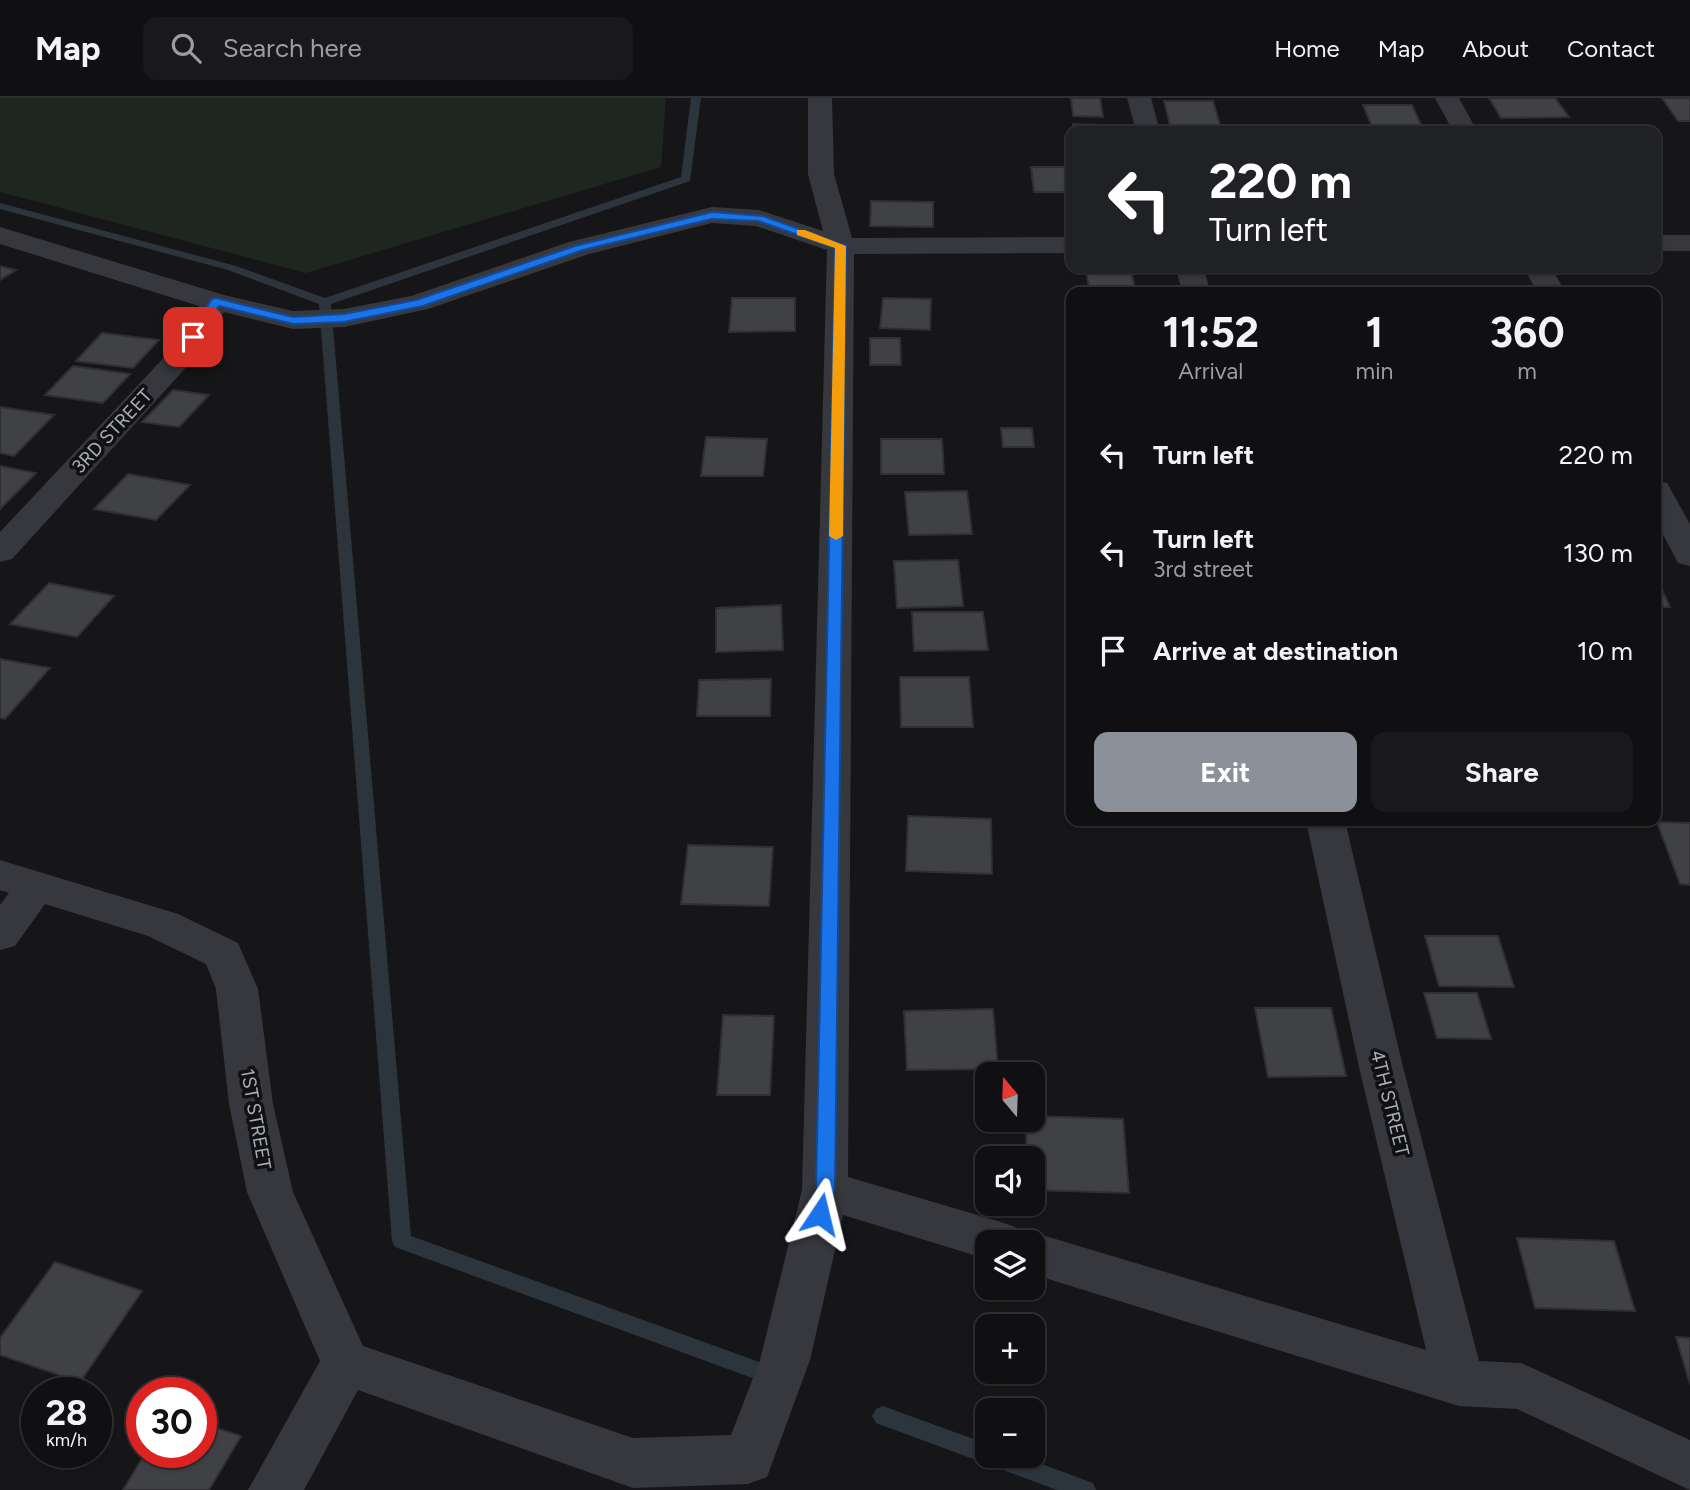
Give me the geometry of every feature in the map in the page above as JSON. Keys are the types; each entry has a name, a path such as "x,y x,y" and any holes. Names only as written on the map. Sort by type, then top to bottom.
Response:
{"street":[{"path":"275,1490 346,1363 633,1463 748,1459 785,1360 825,1189 841,246 821,174 820,98"},
{"path":"1139,98 1147,126"},
{"path":"1447,98 1462,126"},
{"path":"0,235 216,302 293,320 344,318 418,303 579,248 712,215 760,218 841,246 1066,245"},
{"path":"1661,243 1690,243"},
{"name":"3RD STREET","path":"0,552 182,355 216,302"},
{"path":"1661,500 1690,556"},
{"name":"4TH STREET","path":"1327,826 1381,1068 1459,1383"},
{"path":"0,935 18,880"},
{"name":"1ST STREET","path":"18,880 163,925 223,954 237,989 251,1104 270,1192 346,1363"},
{"path":"825,1189 975,1235"},
{"path":"1045,1257 1459,1383 1521,1386 1690,1466"}],"shaded area":[{"path":"0,98 666,98 661,167 306,273 0,192"}],"building":[{"path":"1071,98 1100,98 1103,117 1073,116"},
{"path":"1489,98 1555,98 1569,117 1501,118"},
{"path":"1662,98 1690,98 1690,121 1678,121"},
{"path":"1164,101 1213,101 1220,125 1170,125"},
{"path":"1363,105 1412,105 1422,126 1372,126"},
{"path":"1073,124 1103,126 1073,126"},
{"path":"1031,167 1066,167 1066,192 1034,192"},
{"path":"871,201 933,202 933,227 870,226"},
{"path":"0,266 16,270 0,280"},
{"path":"1086,273 1131,273 1135,287 1089,287"},
{"path":"732,298 795,298 795,331 729,332"},
{"path":"883,298 931,299 930,330 880,328"},
{"path":"102,333 159,340 133,368 76,361"},
{"path":"870,338 900,338 901,365 870,365"},
{"path":"73,366 130,374 103,403 45,395"},
{"path":"173,390 209,395 179,427 142,422"},
{"path":"0,407 54,415 14,456 0,453"},
{"path":"1001,428 1032,428 1034,447 1003,447"},
{"path":"706,437 767,439 763,476 701,476"},
{"path":"881,439 942,439 944,474 881,474"},
{"path":"0,466 36,473 0,509"},
{"path":"128,474 190,485 156,520 94,509"},
{"path":"967,491 972,534 909,535 905,492"},
{"path":"958,560 963,606 897,608 894,561"},
{"path":"49,583 114,596 77,637 10,624"},
{"path":"1661,588 1670,607 1661,607"},
{"path":"781,605 783,650 716,652 716,608"},
{"path":"912,612 983,612 988,650 914,651"},
{"path":"0,659 50,668 5,719 0,718"},
{"path":"900,677 969,677 973,727 901,727"},
{"path":"771,679 770,716 697,716 699,680"},
{"path":"908,816 991,819 992,874 906,871"},
{"path":"1661,822 1690,823 1690,885 1680,884 1658,826 1661,826"},
{"path":"688,845 773,847 769,906 681,904"},
{"path":"1425,936 1498,936 1514,987 1439,986"},
{"path":"1424,993 1477,993 1491,1039 1437,1038"},
{"path":"1255,1008 1331,1008 1346,1076 1268,1077"},
{"path":"993,1009 997,1062 975,1062 975,1069 907,1070 904,1011"},
{"path":"723,1015 774,1016 770,1095 717,1095"},
{"path":"1045,1116 1123,1119 1129,1193 1045,1190 1045,1146 1027,1146 1026,1132 1045,1132"},
{"path":"1517,1238 1614,1241 1635,1311 1535,1308"},
{"path":"55,1262 142,1291 83,1377 65,1377 0,1355 0,1338"},
{"path":"1676,1337 1690,1338 1690,1384"},
{"path":"217,1428 241,1436 209,1490 123,1490 136,1468 217,1468"}],"waterway":[{"path":"325,302 686,179 696,98"},
{"path":"0,206 232,268 325,302"},
{"path":"325,302 402,1241 755,1370"},
{"path":"883,1416 975,1450"},
{"path":"1025,1468 1085,1490"}],"slow traffic":[{"path":"801,233 841,246 836,536"}],"route":[{"path":"193,337 216,302 293,320 344,318 418,303 579,248 712,215 760,218 841,246 825,1189 820,1214"}]}
